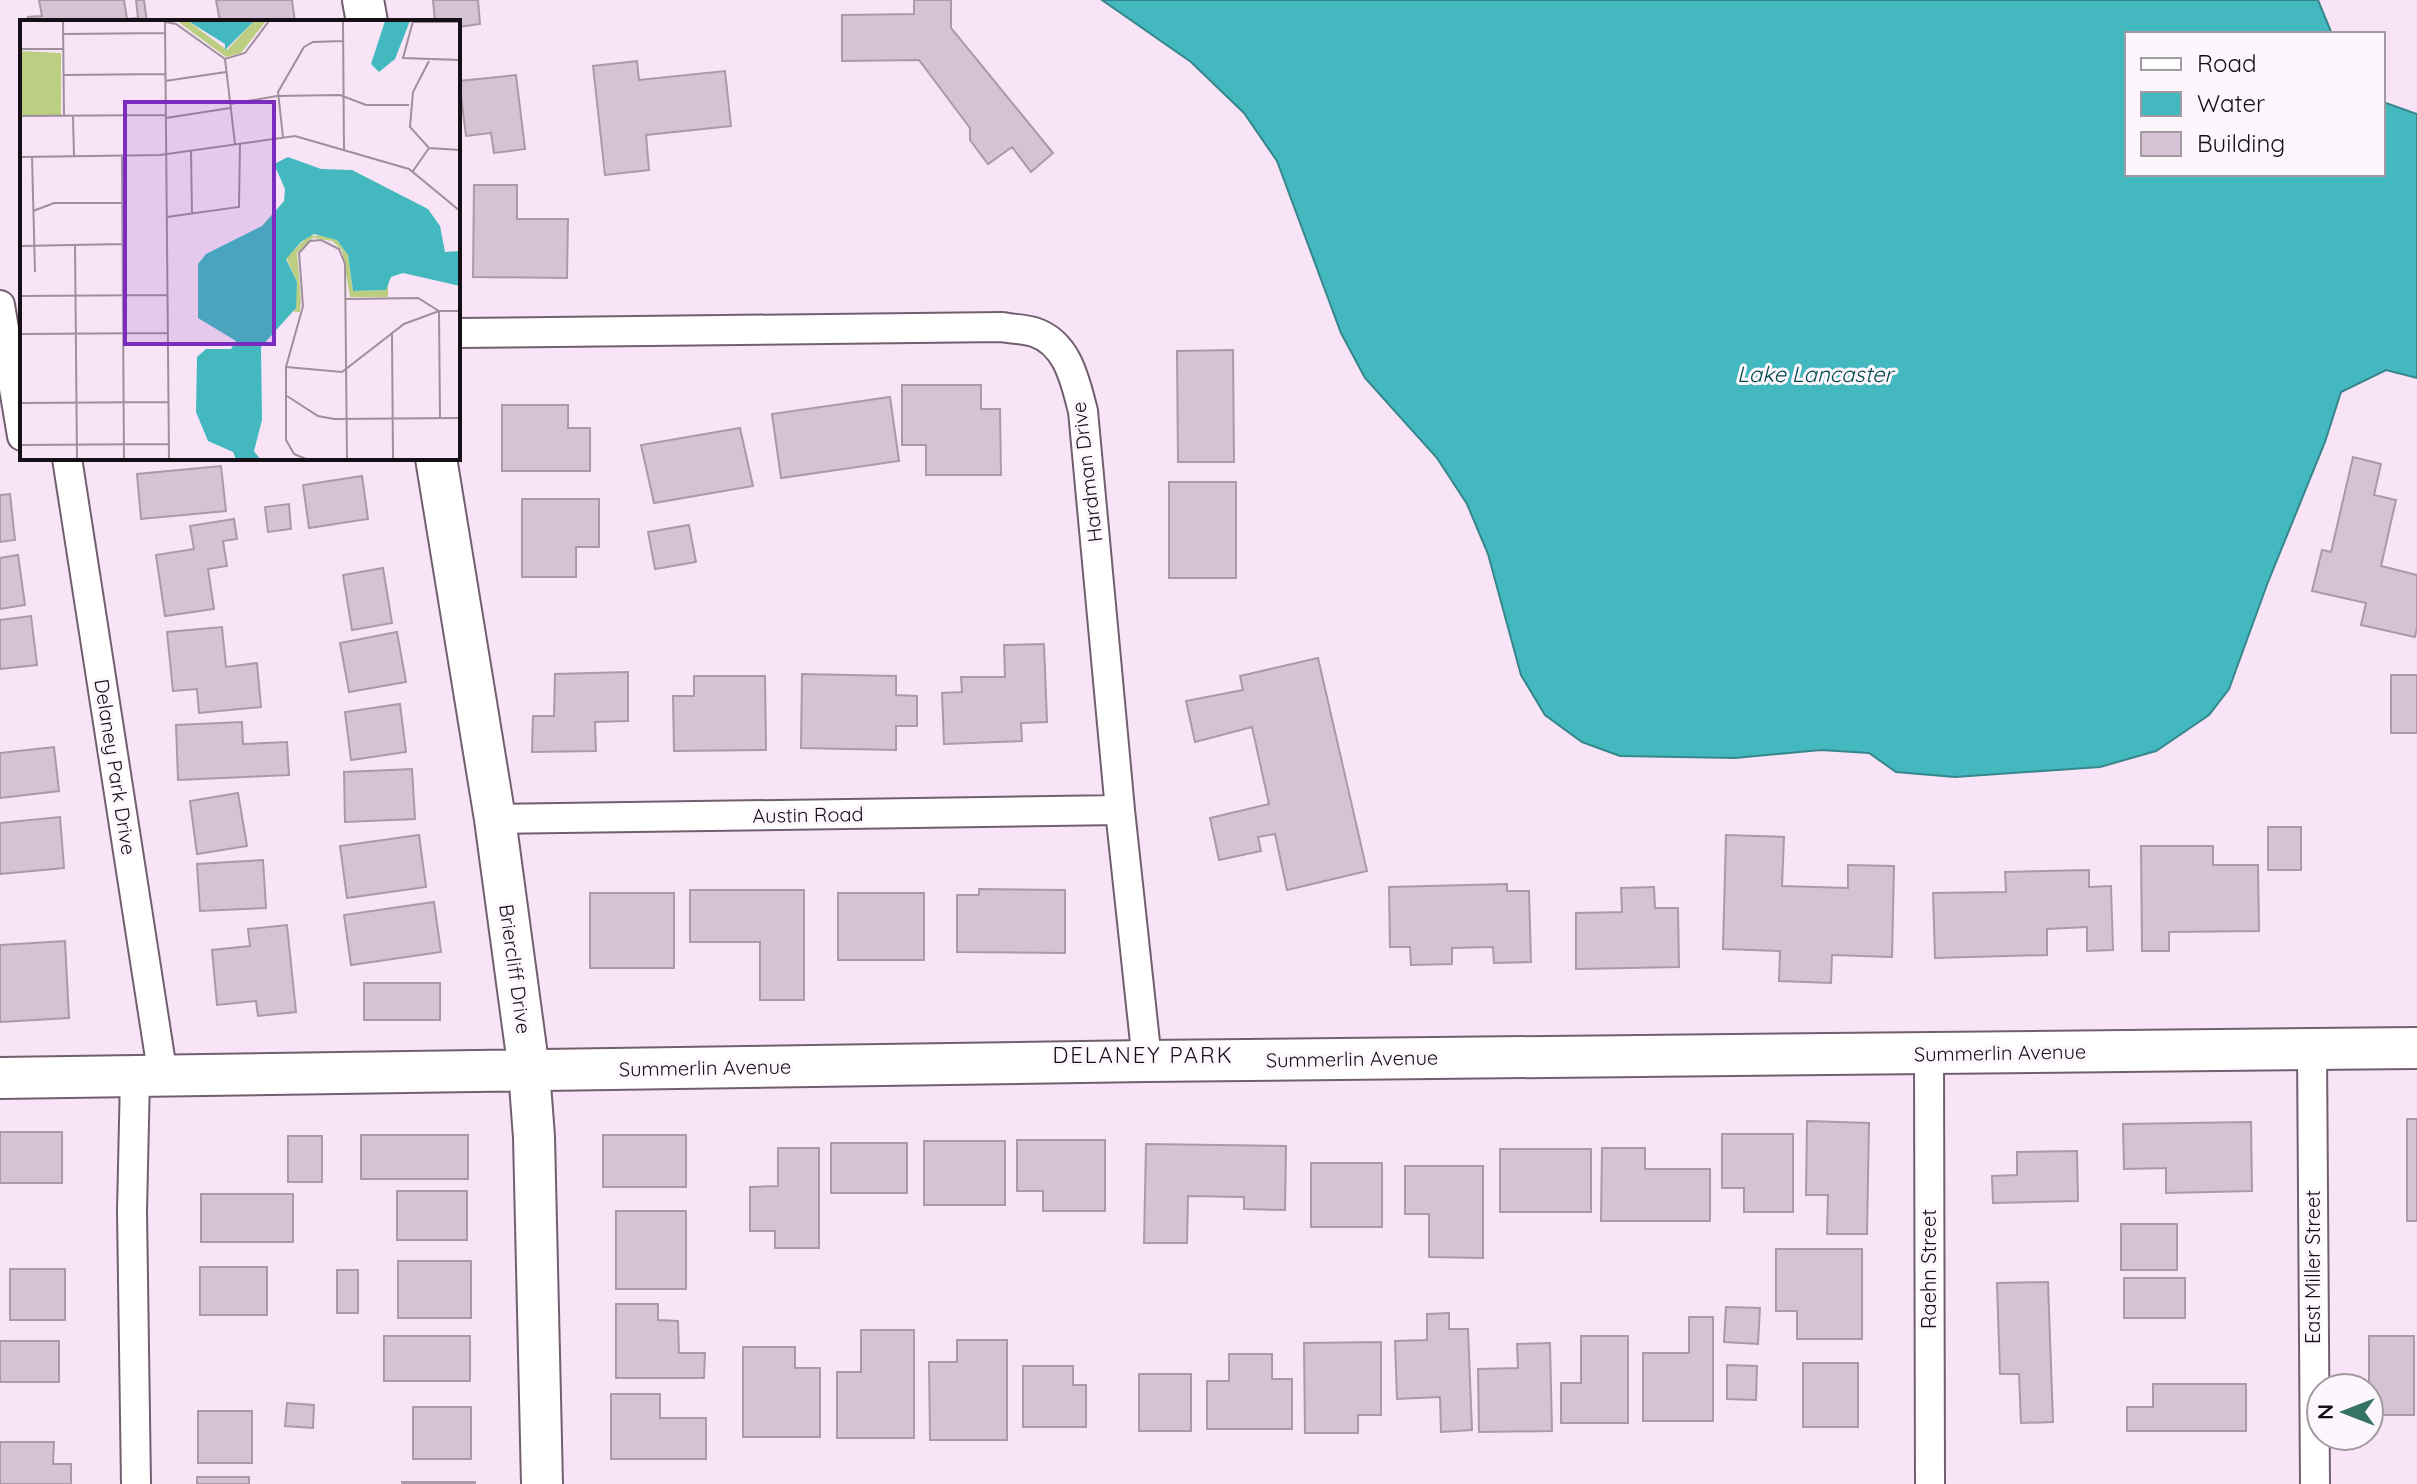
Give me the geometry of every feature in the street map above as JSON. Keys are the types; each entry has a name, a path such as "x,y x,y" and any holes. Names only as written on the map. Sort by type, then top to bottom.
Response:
{"street":[{"path":"363,0 367,20"},
{"path":"0,305 20,424"},
{"name":"Hardman Drive","path":"460,333 1002,327 1035,332 1056,344 1073,375 1083,411 1147,1061"},
{"path":"0,439 20,436"},
{"name":"Delaney Park Drive","path":"67,460 149,1077 132,1211 136,1484"},
{"name":"Briercliff Drive","path":"436,460 495,819 529,1071 534,1137 542,1484"},
{"name":"Austin Road","path":"495,819 1120,810"},
{"name":"Summerlin Avenue","path":"0,1078 1147,1061 2417,1048"},
{"name":"East Miller Street","path":"2312,1049 2315,1484"},
{"name":"Raehn Street","path":"1929,1054 1930,1484"}],"water":[{"name":"Lake Lancaster","path":"1102,0 2318,0 2331,32 2125,32 2125,176 2385,176 2385,103 2417,114 2417,378 2386,370 2341,392 2325,442 2268,582 2229,689 2209,715 2156,751 2100,767 1955,777 1896,772 1869,753 1821,750 1735,758 1620,756 1582,742 1545,715 1521,675 1488,554 1467,504 1437,458 1365,378 1341,333 1277,161 1244,113 1191,62"}],"building":[{"path":"39,0 124,0 127,19 138,18 136,0 144,0 147,20 29,20 28,17 42,16"},
{"path":"216,0 292,0 295,20 220,20"},
{"path":"433,0 478,0 480,24 460,27 460,20 435,20"},
{"path":"914,0 951,0 951,28 1053,153 1031,172 1012,147 988,164 970,140 970,128 919,60 842,61 842,15 914,14"},
{"path":"637,61 639,80 725,71 731,126 646,135 649,170 605,175 593,66"},
{"path":"516,75 525,149 494,153 491,133 466,136 460,81"},
{"path":"474,185 517,185 517,219 568,219 567,278 473,277"},
{"path":"1233,350 1234,462 1178,462 1177,351"},
{"path":"902,385 981,385 981,409 1000,409 1001,475 926,475 926,445 902,445"},
{"path":"890,397 899,461 781,478 772,414"},
{"path":"502,405 568,405 568,428 590,428 590,471 502,471"},
{"path":"740,428 753,486 654,503 641,445"},
{"path":"2353,457 2381,464 2374,495 2396,500 2381,566 2417,575 2415,637 2361,625 2366,603 2312,591 2322,550 2331,552"},
{"path":"221,466 226,511 141,519 137,474"},
{"path":"362,476 368,519 309,528 303,485"},
{"path":"1169,482 1236,482 1236,578 1169,578"},
{"path":"10,494 15,540 0,542 0,495"},
{"path":"522,499 599,499 599,547 576,547 576,577 522,577"},
{"path":"289,504 291,529 268,532 265,507"},
{"path":"234,519 237,539 223,541 227,566 208,569 214,609 165,616 156,555 194,549 190,526"},
{"path":"689,525 696,562 655,569 648,532"},
{"path":"18,555 25,605 0,609 0,558"},
{"path":"383,568 392,623 352,630 343,575"},
{"path":"31,616 37,665 0,669 0,620"},
{"path":"222,627 226,667 257,663 261,707 199,713 197,689 173,691 167,632"},
{"path":"397,632 406,682 349,692 340,643"},
{"path":"1044,644 1047,722 1021,723 1022,741 944,744 942,693 962,692 961,677 1005,677 1004,645"},
{"path":"1318,658 1367,871 1287,890 1275,834 1258,837 1261,851 1219,860 1210,818 1269,804 1252,727 1195,742 1186,701 1243,690 1240,676"},
{"path":"628,672 628,721 595,722 596,751 532,752 533,716 554,716 555,674"},
{"path":"802,674 896,676 896,695 917,696 917,726 896,726 896,750 801,748"},
{"path":"2391,675 2417,675 2417,733 2391,733"},
{"path":"694,676 765,676 766,750 674,751 673,696 694,696"},
{"path":"400,704 406,752 351,760 345,712"},
{"path":"242,722 243,744 287,742 289,775 178,780 176,725"},
{"path":"54,747 59,791 0,798 0,753"},
{"path":"412,769 415,819 345,822 344,772"},
{"path":"238,793 247,846 197,854 190,801"},
{"path":"60,817 64,868 0,874 0,823"},
{"path":"2268,827 2301,827 2301,870 2268,870"},
{"path":"419,835 426,887 347,898 340,846"},
{"path":"1726,835 1784,837 1782,886 1848,888 1848,865 1894,866 1892,957 1832,955 1831,983 1779,981 1780,951 1723,949"},
{"path":"2141,846 2213,846 2213,865 2258,865 2259,931 2169,932 2169,951 2142,951"},
{"path":"263,860 266,908 200,911 197,864"},
{"path":"2089,870 2089,887 2111,886 2113,950 2087,951 2087,927 2047,929 2047,955 1935,958 1933,893 2006,892 2005,872"},
{"path":"1507,884 1507,891 1529,891 1531,962 1494,963 1493,947 1452,948 1452,964 1411,965 1410,947 1390,947 1389,887"},
{"path":"1654,887 1655,908 1678,908 1679,967 1576,969 1576,913 1622,912 1621,888"},
{"path":"979,889 1065,890 1065,953 957,952 957,895 979,895"},
{"path":"690,890 804,890 804,1000 760,1000 760,942 690,942"},
{"path":"590,893 674,893 674,968 590,968"},
{"path":"838,893 924,893 924,960 838,960"},
{"path":"434,902 441,952 351,965 344,915"},
{"path":"287,925 296,1012 258,1016 256,1001 217,1005 212,950 250,946 248,929"},
{"path":"65,941 69,1018 0,1022 0,945"},
{"path":"364,983 440,983 440,1020 364,1020"},
{"path":"2407,1119 2417,1119 2417,1221 2407,1221"},
{"path":"1807,1121 1869,1123 1867,1234 1827,1234 1828,1195 1806,1195"},
{"path":"2251,1122 2252,1191 2166,1193 2166,1168 2124,1169 2123,1124"},
{"path":"0,1132 62,1132 62,1183 0,1183"},
{"path":"1722,1134 1793,1134 1793,1212 1744,1212 1744,1188 1722,1188"},
{"path":"361,1135 468,1135 468,1179 361,1179"},
{"path":"603,1135 686,1135 686,1187 603,1187"},
{"path":"288,1136 322,1136 322,1182 288,1182"},
{"path":"1017,1140 1105,1140 1105,1211 1043,1211 1043,1191 1017,1191"},
{"path":"924,1141 1005,1141 1005,1205 924,1205"},
{"path":"831,1143 907,1143 907,1193 831,1193"},
{"path":"1146,1144 1286,1146 1285,1210 1244,1209 1244,1197 1188,1196 1187,1243 1144,1243"},
{"path":"778,1148 819,1148 819,1248 775,1248 775,1231 750,1231 750,1187 778,1186"},
{"path":"1602,1148 1645,1148 1645,1169 1710,1169 1710,1221 1601,1221"},
{"path":"1500,1149 1591,1149 1591,1212 1500,1212"},
{"path":"2077,1151 2078,1201 1993,1203 1992,1176 2017,1175 2017,1152"},
{"path":"1311,1163 1382,1163 1382,1227 1311,1227"},
{"path":"1405,1166 1483,1166 1483,1258 1429,1257 1429,1214 1405,1214"},
{"path":"397,1191 467,1191 467,1240 397,1240"},
{"path":"201,1194 293,1194 293,1242 201,1242"},
{"path":"616,1211 686,1211 686,1289 616,1289"},
{"path":"2121,1224 2177,1224 2177,1270 2121,1270"},
{"path":"1776,1249 1862,1249 1862,1339 1797,1339 1797,1311 1776,1311"},
{"path":"398,1261 471,1261 471,1318 398,1318"},
{"path":"200,1267 267,1267 267,1315 200,1315"},
{"path":"10,1269 65,1269 65,1320 10,1320"},
{"path":"337,1270 358,1270 358,1313 337,1313"},
{"path":"2124,1278 2185,1278 2185,1318 2124,1318"},
{"path":"2048,1282 2053,1422 2021,1423 2019,1374 2000,1374 1997,1283"},
{"path":"616,1304 658,1304 658,1320 678,1321 679,1353 705,1353 704,1378 616,1378"},
{"path":"1726,1307 1760,1308 1758,1344 1724,1342"},
{"path":"1449,1313 1449,1329 1468,1329 1472,1430 1441,1432 1440,1397 1397,1399 1395,1341 1427,1340 1427,1314"},
{"path":"1689,1317 1713,1317 1713,1421 1643,1421 1643,1353 1689,1353"},
{"path":"861,1330 914,1330 914,1438 837,1438 837,1372 861,1372"},
{"path":"384,1336 470,1336 470,1381 384,1381"},
{"path":"1581,1336 1628,1336 1628,1423 1561,1423 1561,1383 1581,1383"},
{"path":"2369,1336 2414,1336 2414,1415 2385,1415 2385,1372 2369,1372"},
{"path":"957,1340 1007,1340 1007,1440 930,1440 929,1362 957,1362"},
{"path":"0,1341 59,1341 59,1382 0,1382"},
{"path":"1381,1342 1381,1415 1358,1415 1358,1433 1305,1433 1304,1343"},
{"path":"1550,1343 1552,1431 1479,1432 1478,1369 1518,1368 1517,1344"},
{"path":"743,1347 795,1347 795,1368 820,1368 820,1437 743,1437"},
{"path":"1229,1354 1272,1354 1272,1379 1292,1379 1292,1429 1207,1429 1207,1381 1229,1381"},
{"path":"1803,1363 1858,1363 1858,1427 1803,1427"},
{"path":"1727,1365 1757,1366 1756,1400 1727,1399"},
{"path":"1023,1366 1073,1366 1073,1385 1086,1385 1086,1427 1023,1427"},
{"path":"1139,1374 1191,1374 1191,1431 1139,1431"},
{"path":"2153,1384 2246,1384 2246,1431 2127,1431 2127,1407 2153,1407"},
{"path":"611,1394 660,1394 660,1418 706,1418 706,1459 611,1459"},
{"path":"287,1403 314,1405 313,1428 285,1426"},
{"path":"413,1407 471,1407 471,1459 413,1459"},
{"path":"198,1411 252,1411 252,1463 198,1463"},
{"path":"0,1442 54,1442 53,1464 71,1464 71,1484 0,1484"},
{"path":"197,1477 249,1477 249,1484 197,1484"},
{"path":"475,1482 475,1484 402,1484"}],"district":[{"name":"DELANEY PARK","path":"1143,1055"}]}
